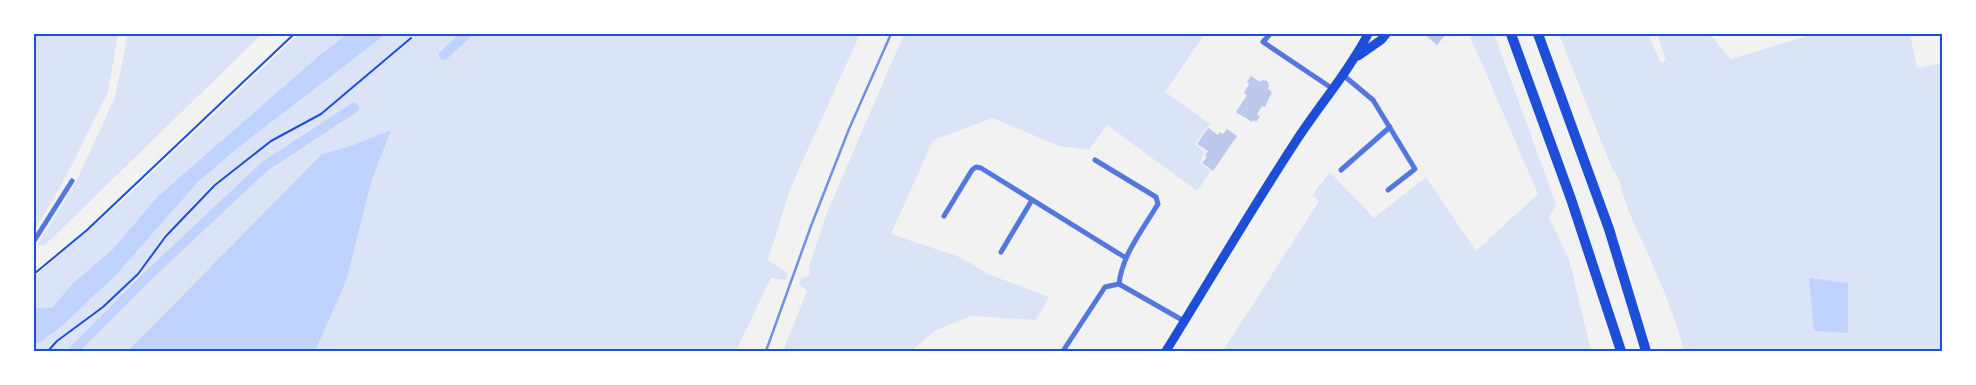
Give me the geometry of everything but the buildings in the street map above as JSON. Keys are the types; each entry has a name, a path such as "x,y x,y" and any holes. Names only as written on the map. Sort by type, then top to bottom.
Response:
{"highway":[{"path":"1511,34 1571,199 1621,351"},
{"path":"1538,34 1609,230 1646,351"}],"main road":[{"path":"1166,351 1272,178 1356,57 1368,34"},
{"path":"1356,57 1381,40 1386,34"}],"street":[{"path":"1270,34 1264,42 1333,89"},
{"path":"1343,75 1374,100 1415,169 1388,190"},
{"path":"1341,170 1390,127"},
{"path":"1095,160 1158,200 1158,204 1126,258 1120,271 1119,284"},
{"path":"944,216 972,170 976,167 981,168 1126,258"},
{"path":"34,241 72,181"},
{"path":"1001,252 1032,200"},
{"path":"1063,351 1105,287 1119,284 1184,321"}],"path":[{"path":"34,274 87,230 294,34"},
{"path":"48,351 57,341 103,307 138,274 166,236 216,185 272,141 321,114 411,38"}],"shaded area":[{"path":"34,34 118,34 108,92 69,171 34,231"},
{"path":"128,34 262,34 44,246 37,245 74,186 115,97"},
{"path":"299,34 347,34 321,54 157,197 112,250 72,284 52,308 34,308 34,277 123,200"},
{"path":"386,34 860,34 790,189 768,260 788,273 786,280 771,278 736,351 34,351 34,344 39,343 61,327 117,274 198,182 239,147"},
{"path":"904,34 1205,34 1165,92 1210,124 1195,144 1205,152 1200,163 1211,171 1197,191 1107,125 1089,150 1059,146 993,118 933,140 891,234 960,257 988,274 1049,297 1036,320 971,316 936,330 911,351 783,351 807,291 799,285 801,278 809,276 810,263 828,210"},
{"path":"1469,34 1494,34 1556,204 1549,218 1569,259 1591,351 1223,351 1319,201 1312,195 1330,172 1374,218 1426,177 1476,251 1538,194"},
{"path":"1559,34 1648,34 1661,63 1666,60 1657,34 1709,34 1731,59 1814,34 1910,34 1917,68 1942,63 1942,351 1684,351 1666,295 1626,204 1619,181 1612,169"}],"water":[{"path":"347,34 386,34 239,147 198,182 117,274 61,327 39,343 34,344 34,308 52,308 72,284 112,250 157,197 321,54"},
{"path":"391,130 371,182 346,281 315,351 128,351 322,154 351,146"},
{"path":"1809,278 1848,283 1848,333 1814,331"}],"waterway":[{"path":"444,55 466,34"},
{"path":"73,351 150,274 265,166 354,108"}],"railway":[{"path":"766,351 811,226 849,129 891,34"}]}
